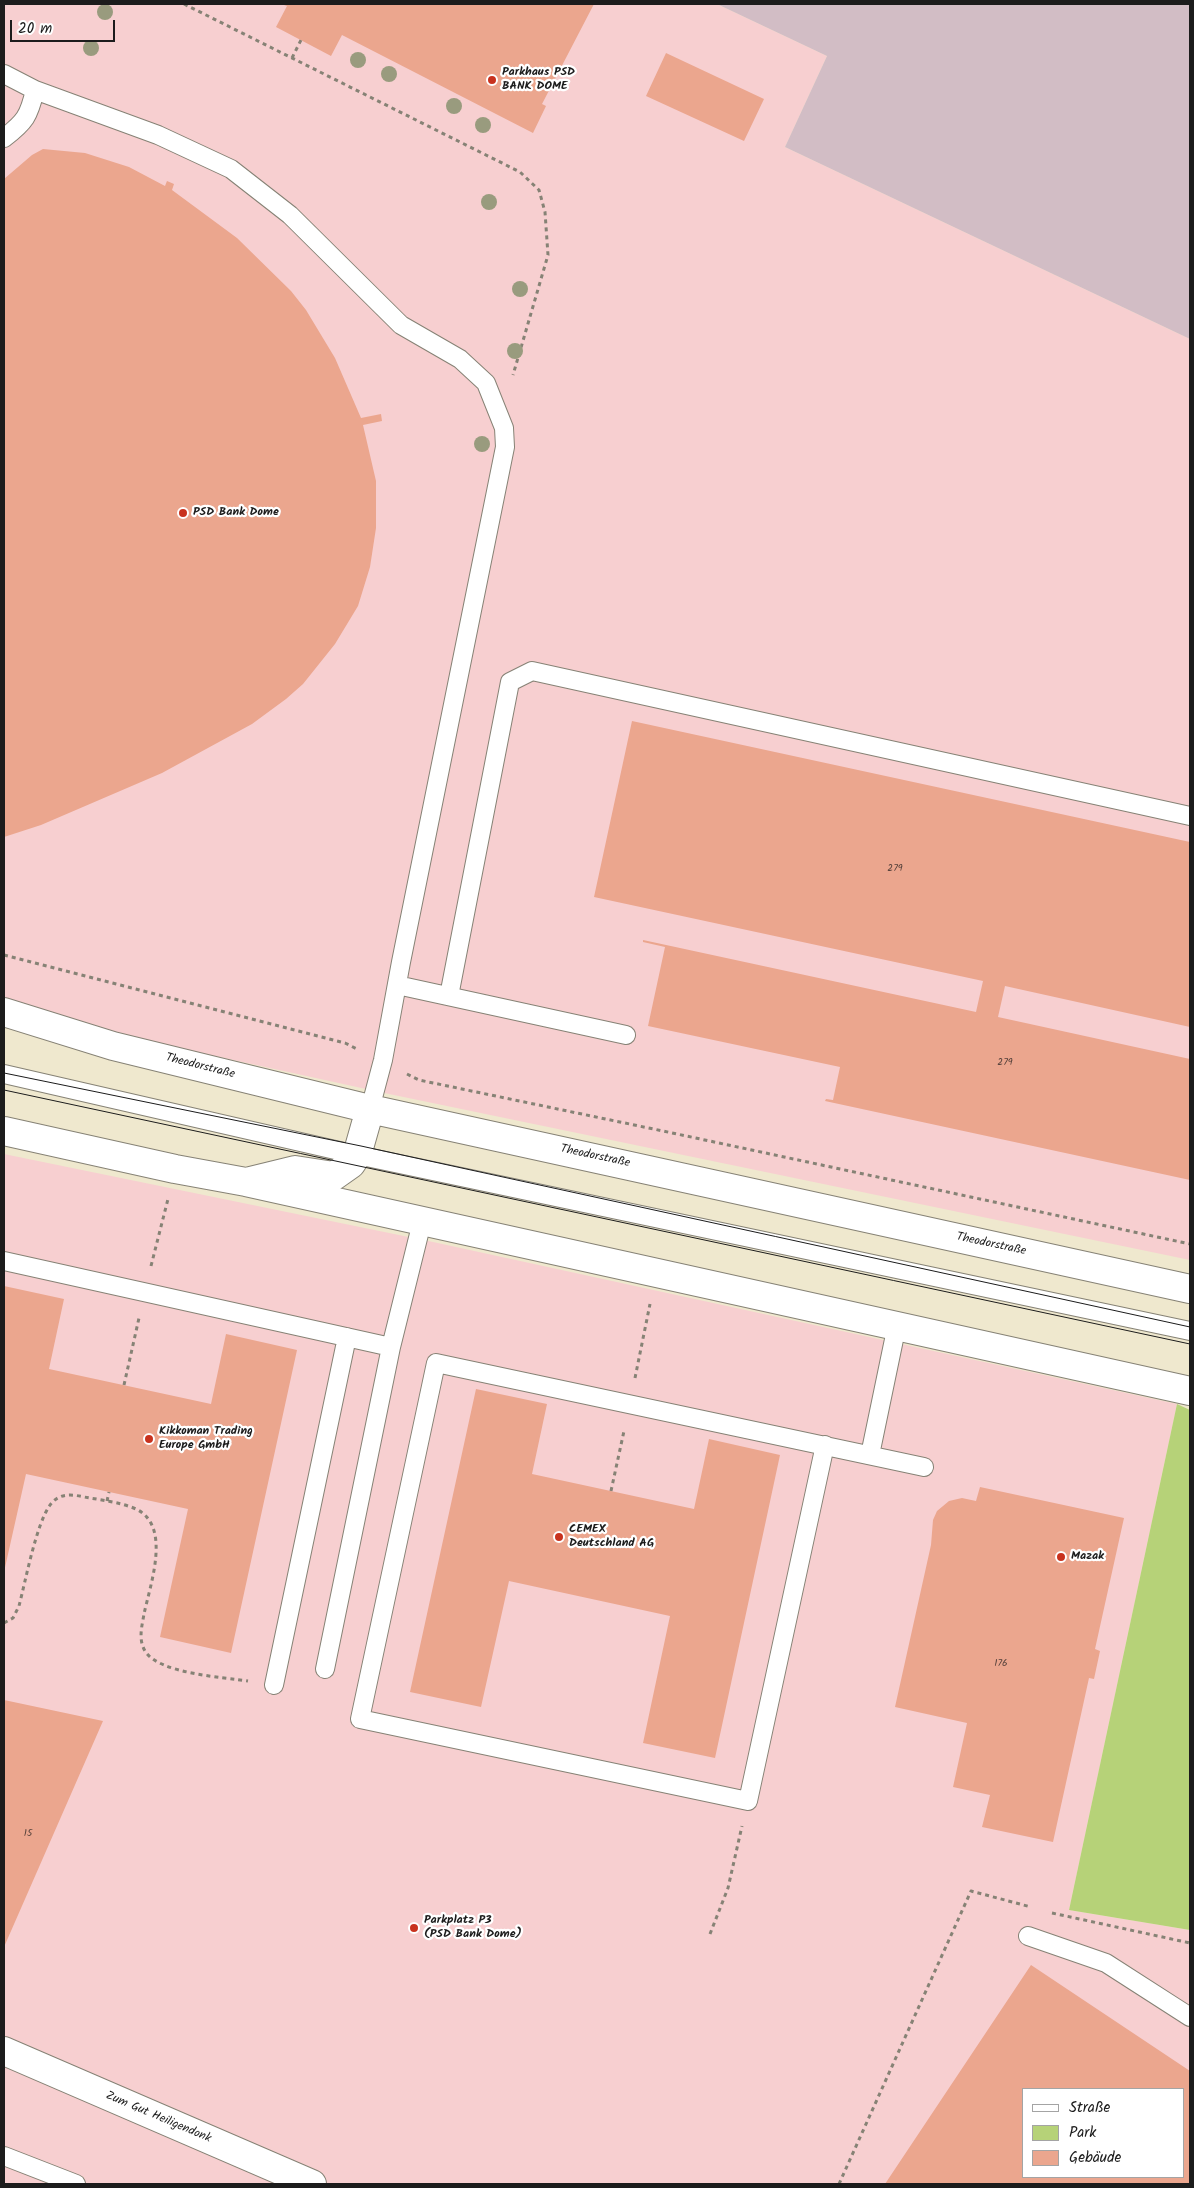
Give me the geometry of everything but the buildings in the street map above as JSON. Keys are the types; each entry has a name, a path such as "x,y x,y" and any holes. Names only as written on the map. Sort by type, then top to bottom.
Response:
{"main road":[{"name":"Theodorstraße","path":"4,1012 113,1046 370,1109 1190,1289"},
{"path":"246,1182 295,1170 334,1176 351,1164 357,1155 370,1109"},
{"path":"4,1131 175,1169 246,1182 1190,1391"},
{"name":"Zum Gut Heiligendonk","path":"4,2051 312,2184"}],"lane":[{"path":"4,74 35,90 158,135 231,169 290,215 401,325 460,359 486,383 497,406 504,428 505,447 396,985 383,1060 370,1109"},
{"path":"4,138 22,124 30,109 35,90"},
{"path":"449,996 510,682 532,671 1190,816"},
{"path":"396,985 626,1035"},
{"path":"4,1074 357,1155 1190,1331"},
{"path":"325,1669 391,1347 422,1222"},
{"path":"4,1261 391,1347"},
{"path":"870,1455 897,1325"},
{"path":"274,1684 347,1337"},
{"path":"825,1446 748,1801 360,1719 436,1363 924,1467"},
{"path":"1028,1936 1106,1963 1190,2017"},
{"path":"4,2156 76,2184"}],"path":[{"path":"184,4 520,172 538,190 546,212 548,255 507,396 497,406"},
{"path":"292,58 301,40"},
{"path":"4,955 345,1043 383,1060 419,1080 664,1130 1190,1244"},
{"path":"108,1501 109,1492"},
{"path":"4,1623 13,1618 19,1606 43,1517 52,1502 66,1494 108,1501 136,1509 148,1520 155,1534 157,1552 141,1632 144,1650 151,1658 164,1665 186,1671 274,1684"},
{"path":"710,1934 728,1888 748,1801"},
{"path":"839,2184 971,1891 1032,1908"},
{"path":"1050,1912 1190,1943"}],"shaded area":[{"path":"4,4 717,4 827,56 785,147 1190,339 1190,1260 389,1094 4,1010"},
{"path":"717,4 1190,4 1190,339 785,147 827,56"},
{"path":"4,1154 433,1242 1177,1404 1069,1910 1190,1930 1190,2184 4,2184"}],"green space":[{"path":"1177,1404 1190,1410 1190,1930 1069,1910"}],"tram line":[{"path":"4,1073 361,1146 1190,1327"},
{"path":"4,1090 1190,1344"}],"place":[{"name":"Parkhaus PSD BANK DOME","path":"492,80"},
{"name":"PSD Bank Dome","path":"183,513"},
{"name":"Kikkoman Trading Europe GmbH","path":"149,1439"},
{"name":"CEMEX Deutschland AG","path":"559,1537"},
{"name":"Mazak","path":"1061,1557"},
{"name":"Parkplatz P3 (PSD Bank Dome)","path":"414,1928"}]}
